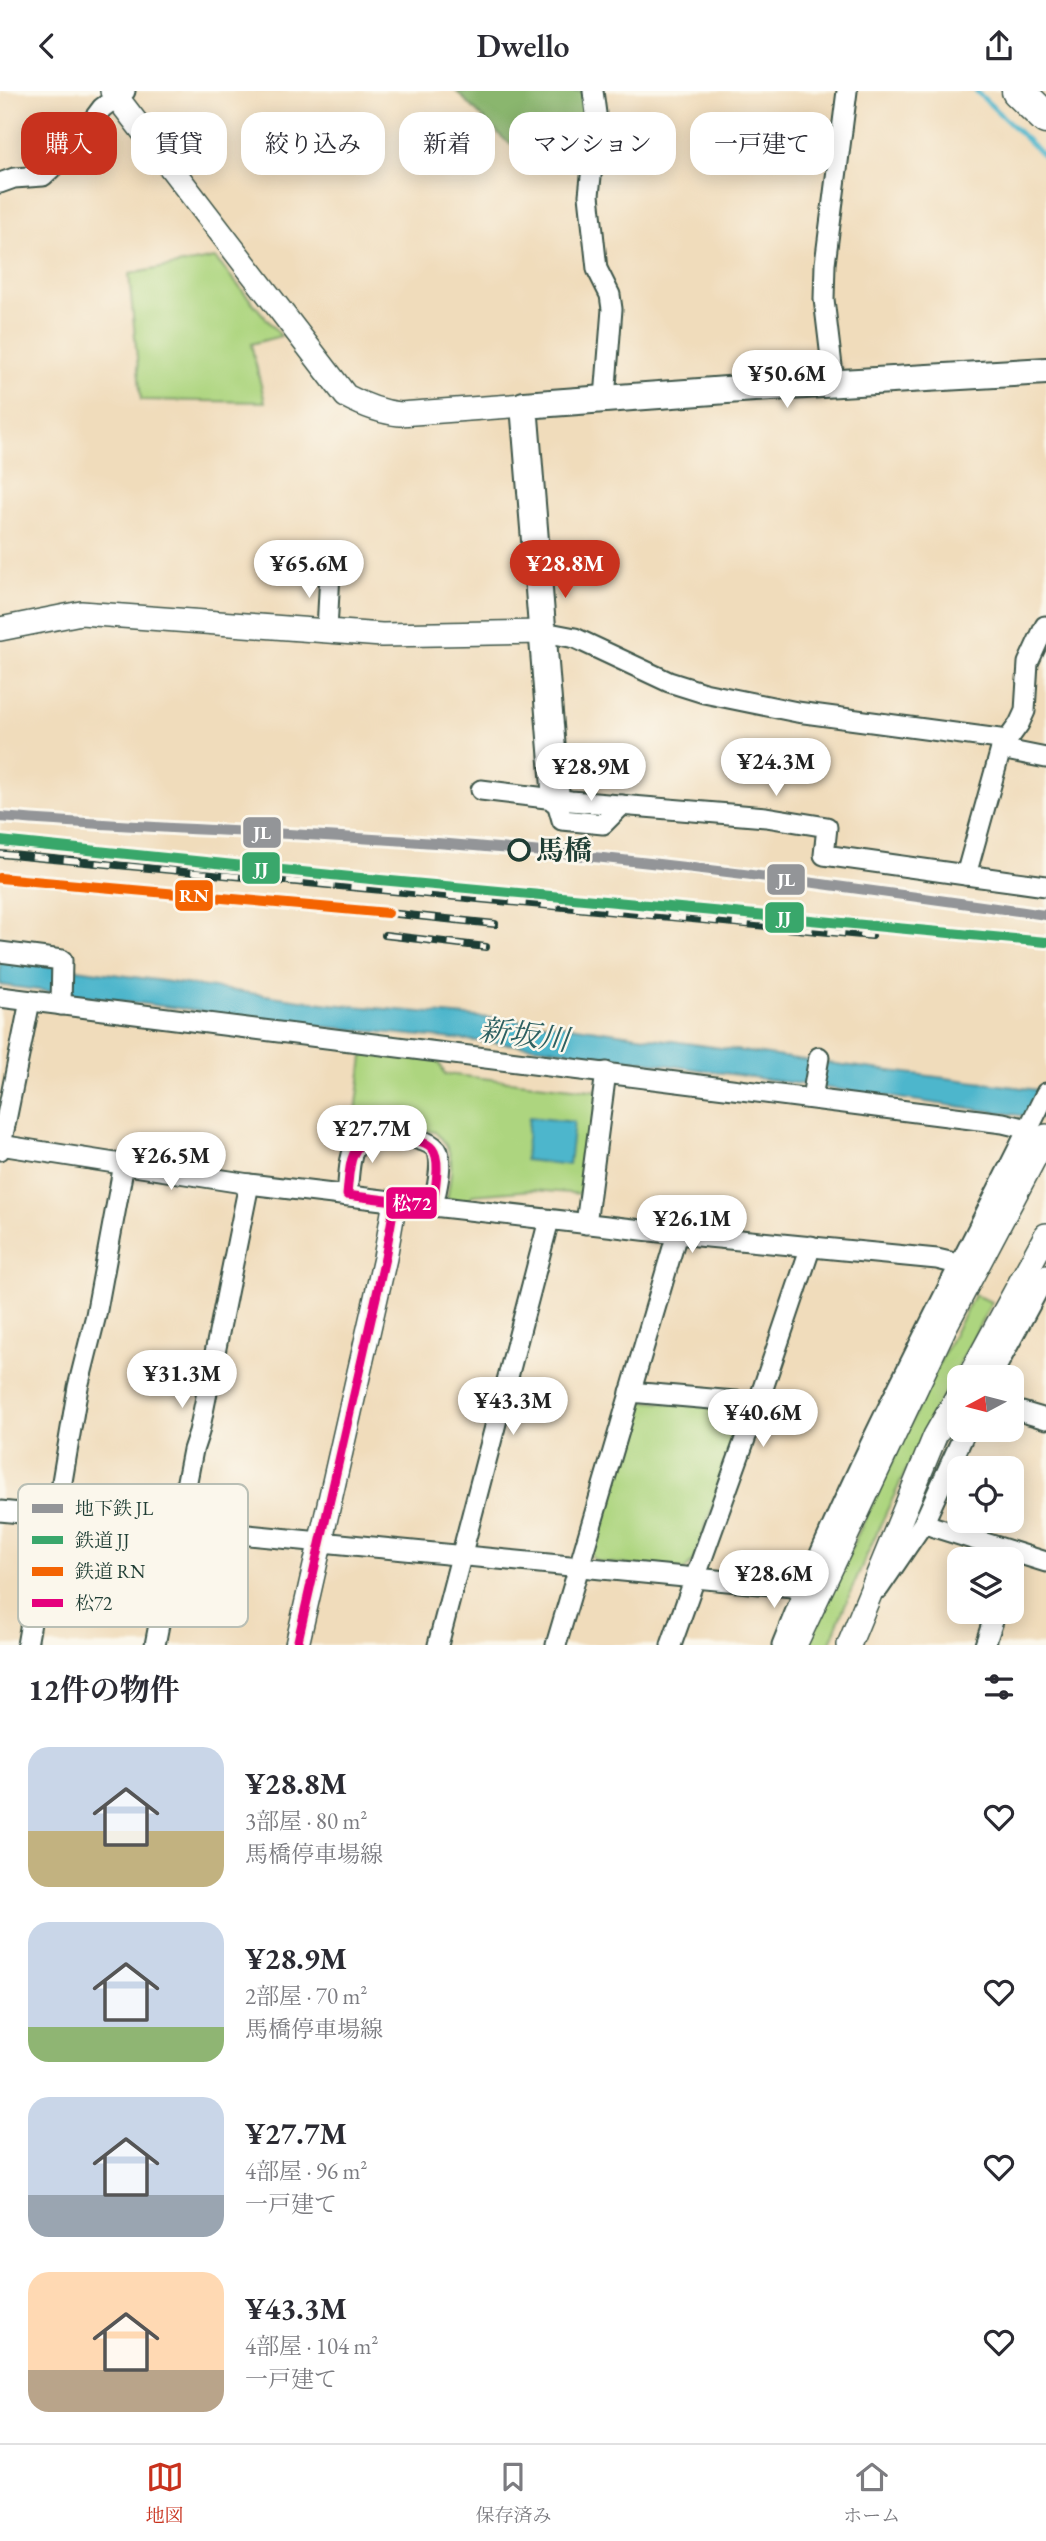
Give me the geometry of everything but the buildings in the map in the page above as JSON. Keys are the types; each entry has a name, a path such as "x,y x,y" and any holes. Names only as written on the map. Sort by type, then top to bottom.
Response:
{"highway":[{"path":"1018,91 1046,118"}],"main road":[{"path":"556,799 524,405 1046,371"}],"street":[{"path":"593,91 597,121 589,195 597,269 610,295 612,309 605,398"},
{"path":"834,383 824,299 825,264 847,91"},
{"path":"0,163 7,181 43,176 69,152 102,108 118,93 346,395 362,405 400,414 524,405"},
{"path":"327,631 330,572"},
{"path":"0,629 81,613 382,635 544,632 575,638 669,682 735,700 1004,745 1046,758"},
{"path":"966,875 1004,745 1025,711 1028,663 1045,626"},
{"path":"481,790 766,817 827,827 824,856 1046,886"},
{"path":"0,952 62,960 61,1005"},
{"path":"0,997 812,1098 1003,1123 1037,1132"},
{"path":"30,1001 0,1147 249,1184 677,1234 937,1259 967,1266"},
{"path":"812,1098 819,1057"},
{"path":"586,1224 606,1072"},
{"path":"782,1645 803,1591 895,1393 967,1266 1037,1132 1046,1093"},
{"path":"347,1195 354,1150 359,1141 377,1135 424,1139 438,1151 433,1206"},
{"path":"59,1484 78,1387 96,1315 124,1164"},
{"path":"186,1484 249,1184"},
{"path":"297,1645 385,1258 395,1201"},
{"path":"438,1645 549,1220"},
{"path":"556,1645 677,1234"},
{"path":"975,1365 1046,1235"},
{"path":"671,1645 811,1246"},
{"path":"795,1645 938,1341 967,1266"},
{"path":"997,1365 1046,1275"},
{"path":"630,1392 758,1403"},
{"path":"1024,1413 1046,1419"},
{"path":"849,1645 935,1436 947,1415"},
{"path":"859,1618 924,1522 961,1442"},
{"path":"0,1511 18,1513"},
{"path":"924,1522 989,1547"},
{"path":"248,1535 793,1587 803,1591"},
{"path":"1024,1558 1046,1562"},
{"path":"985,1645 992,1624"},
{"path":"27,1645 31,1627"},
{"path":"155,1645 159,1627"}],"green space":[{"path":"456,91 584,91 589,111 509,112 509,142 495,130 495,112 477,112"},
{"path":"215,258 281,336 251,344 265,402 141,400 129,274"},
{"path":"364,1049 438,1060 445,1074 599,1091 582,1194 532,1190 473,1195 466,1201 447,1199 450,1155 435,1132 355,1120"},
{"path":"974,1295 992,1302 960,1365 947,1365 947,1390 885,1514 829,1645 805,1645"},
{"path":"641,1401 733,1409 744,1421 693,1561 684,1571 599,1562 592,1557 635,1405"}],"water":[{"name":"新坂川","path":"0,960 330,1004 556,1024 789,1058 1046,1091 1046,1119 540,1047 316,1026 0,985"},
{"path":"529,1117 574,1122 569,1165 525,1160"}],"waterway":[{"path":"976,91 1046,158"}],"railway":[{"path":"0,854 872,936"},
{"path":"388,913 495,924"},
{"path":"385,935 486,947"}],"metro line":[{"name":"JL","path":"0,817 364,838 555,853 766,877 1046,915"}],"rail line":[{"name":"JJ","path":"0,841 380,880 1046,942"},
{"name":"RN","path":"0,878 388,913"}],"transit line":[{"name":"松72","path":"377,1135 414,1140 425,1143 432,1149 437,1169 433,1206 347,1195 355,1151 367,1139 377,1135"},
{"name":"松72","path":"297,1645 385,1258 395,1201"}],"place":[{"name":"馬橋","path":"519,850"}]}
